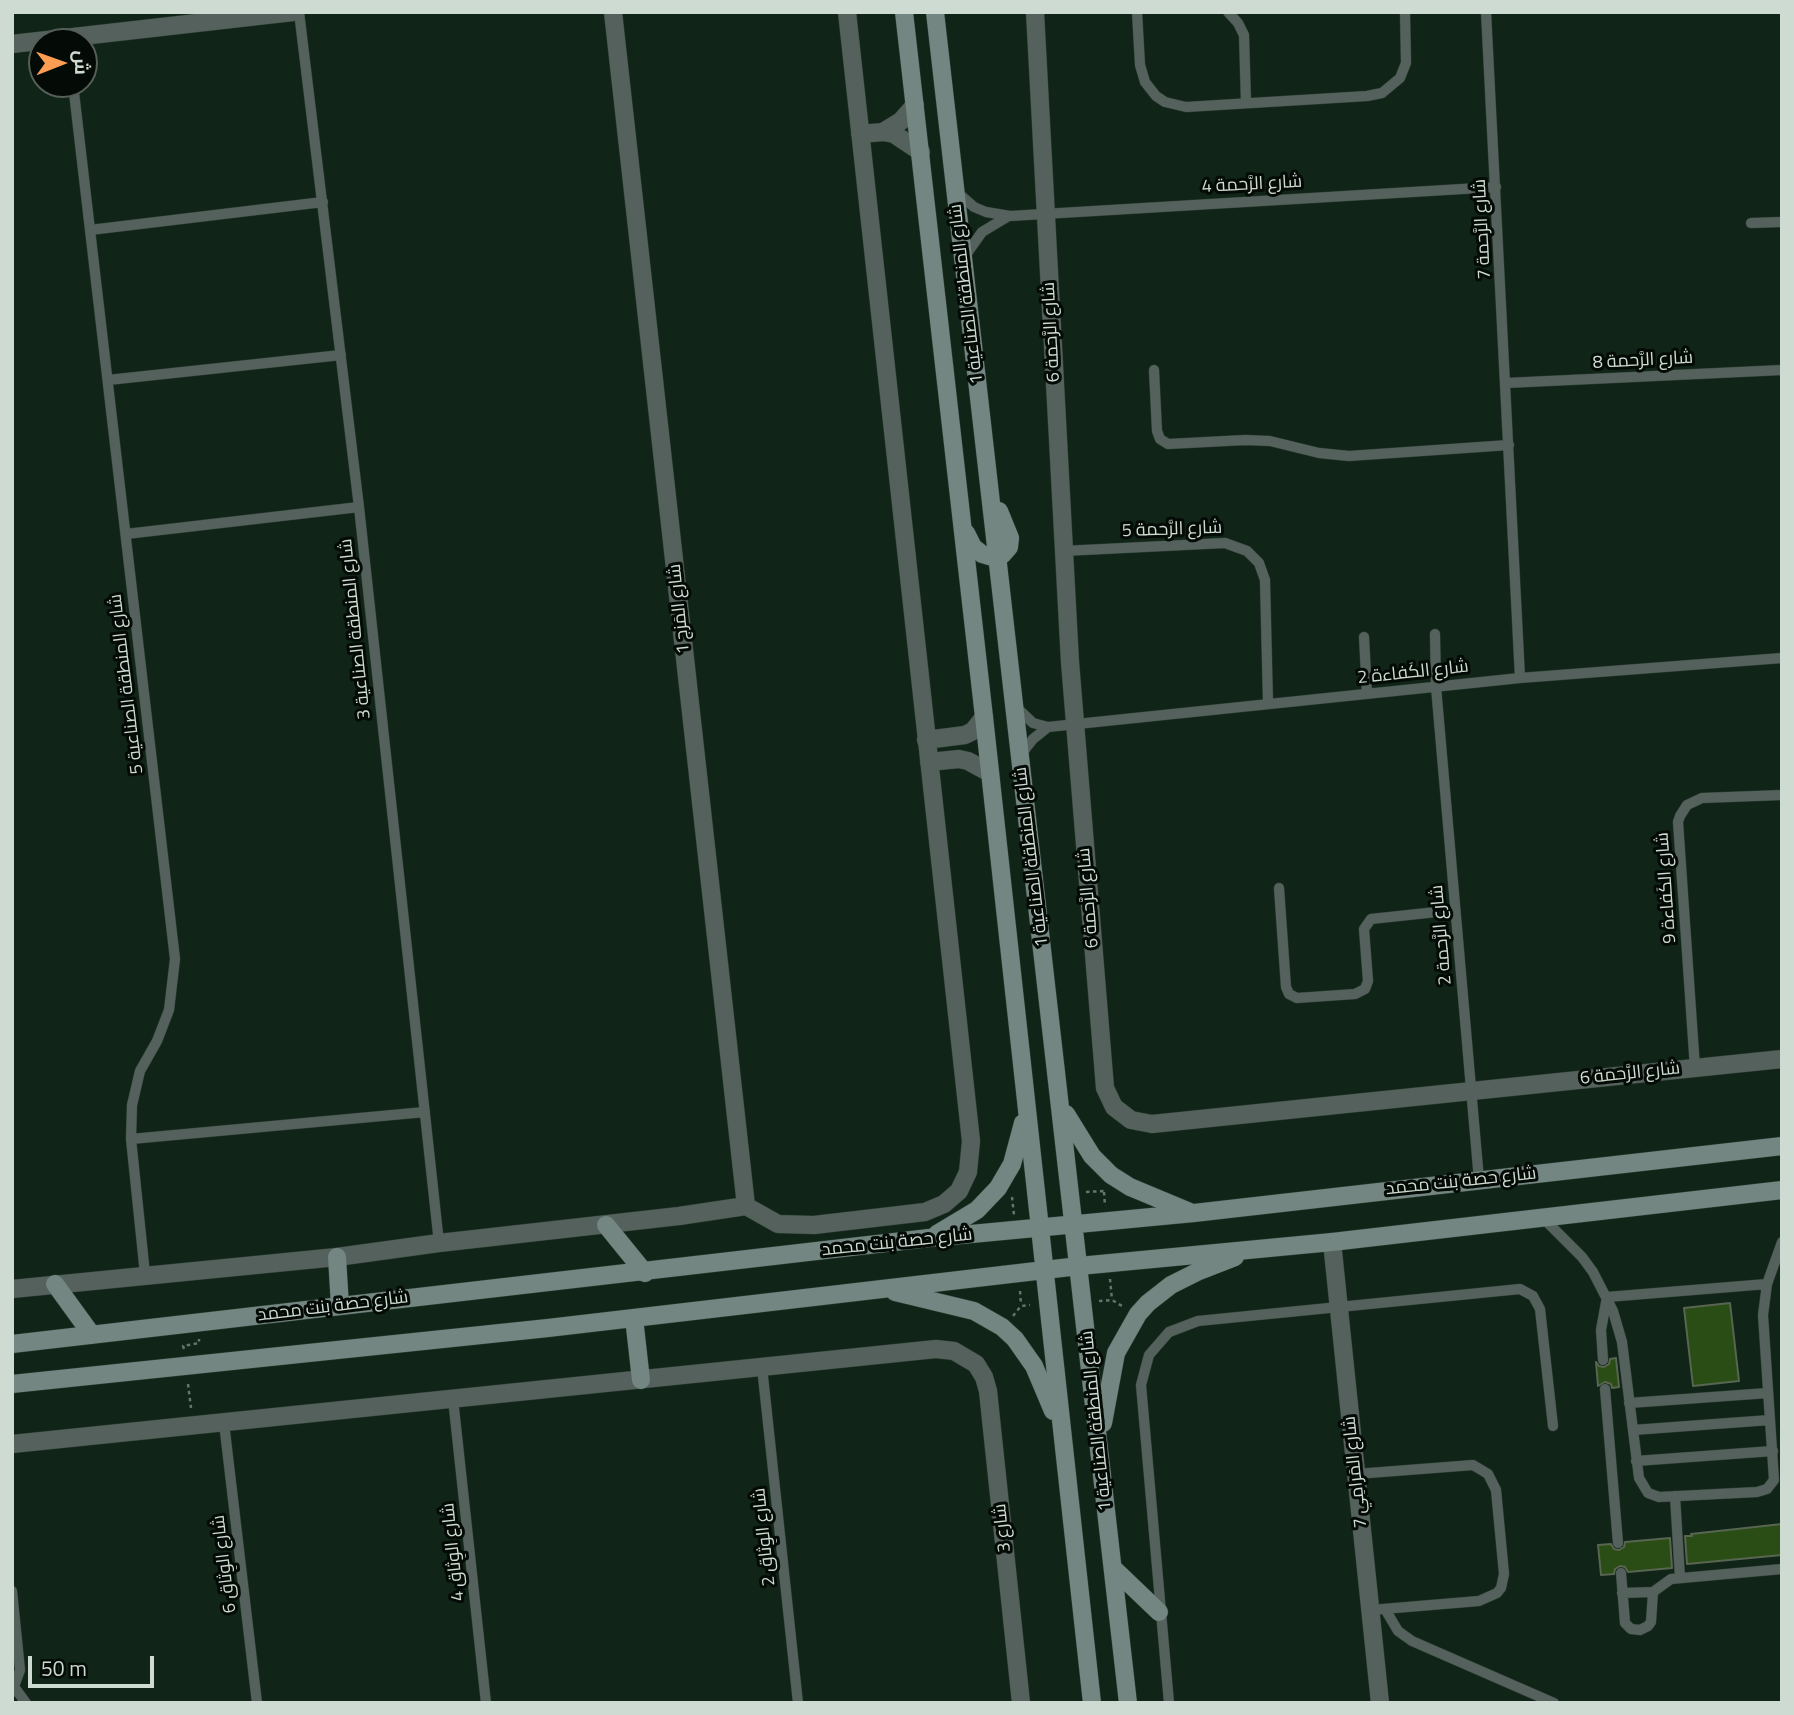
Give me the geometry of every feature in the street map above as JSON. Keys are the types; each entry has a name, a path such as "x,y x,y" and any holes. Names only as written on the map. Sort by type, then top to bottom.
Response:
{"main road":[{"name":"شارع المنطقة الصناعية 1","path":"904,12 1092,1703"},
{"name":"شارع المنطقة الصناعية 1","path":"934,12 1128,1703"},
{"path":"963,526 977,551 987,556 998,556"},
{"path":"929,1238 976,1210 998,1188 1012,1164 1026,1106"},
{"path":"1061,1106 1087,1149 1111,1175 1130,1187 1194,1213"},
{"name":"شارع حصة بنت محمد","path":"12,1344 645,1273 929,1238 1194,1213 1782,1146"},
{"path":"12,1384 634,1318 1079,1266 1332,1242 1782,1190"},
{"path":"606,1225 645,1273"},
{"path":"1100,1448 1111,1367 1122,1339 1138,1314 1171,1285 1199,1271 1258,1249"},
{"path":"337,1257 340,1306"},
{"path":"55,1284 92,1335"},
{"path":"884,1289 958,1306 989,1318 1002,1327 1015,1339 1034,1366 1061,1428"},
{"path":"634,1318 640,1380"},
{"path":"1113,1568 1159,1612"}],"street":[{"path":"98,36 293,12"},
{"name":"شارع المَزج 1","path":"613,12 746,1206"},
{"path":"12,1289 337,1257 439,1242 606,1225 746,1206 778,1224 814,1225 926,1212 952,1198 964,1182 971,1162 971,1141 846,12"},
{"name":"شارع الرَّحمة 6","path":"1035,12 1063,551 1075,723 1105,1088 1114,1107 1122,1114 1142,1123 1152,1124 1782,1059"},
{"path":"883,132 901,121 915,105"},
{"path":"860,134 883,132 904,139 921,152"},
{"path":"926,740 965,735 973,731 984,717"},
{"path":"929,762 968,761 990,773"},
{"name":"شارع المَرامِي 7","path":"1332,1242 1356,1474 1378,1610 1380,1703"},
{"name":"شارع 3","path":"762,1367 936,1349 954,1351 970,1359 981,1370 988,1391 1021,1703"},
{"path":"12,1444 762,1367"}],"lane":[{"name":"شارع المنطقة الصناعية 3","path":"299,12 359,508 439,1242"},
{"path":"1137,12 1145,82 1156,96 1165,102 1186,107 1374,95 1389,89 1400,78 1406,63 1405,12"},
{"path":"1228,12 1244,35 1246,103"},
{"name":"شارع الرَّحمة 7","path":"1486,12 1520,678"},
{"name":"شارع المنطقة الصناعية 5","path":"75,98 175,959 169,1010 157,1041 140,1072 130,1122 145,1274"},
{"name":"شارع الرَّحمة 4","path":"955,191 964,200 986,212 1010,216 1496,187"},
{"path":"90,230 323,202"},
{"name":"شارع الرَّحمة 4","path":"963,259 982,232 1010,216"},
{"path":"1751,223 1782,222"},
{"path":"108,380 341,355"},
{"path":"1154,370 1157,431 1160,439 1168,444 1258,440 1331,455 1349,456 1509,445"},
{"name":"شارع الرَّحمة 8","path":"1506,383 1782,370"},
{"path":"126,534 359,508"},
{"name":"شارع الرَّحمة 5","path":"1063,551 1225,543 1247,551 1259,563 1265,580 1268,703"},
{"name":"شارع الرَّحمة 2","path":"1435,634 1436,687 1479,1180"},
{"path":"1364,637 1367,694"},
{"name":"شارع الكَفاءة 2","path":"1048,727 1520,678 1782,657"},
{"path":"1015,706 1032,723 1048,727"},
{"path":"1021,754 1032,739 1048,727"},
{"name":"شارع الكَفاءة 9","path":"1695,1068 1678,822 1687,805 1702,798 1782,795"},
{"path":"1279,888 1286,987 1290,994 1297,998 1355,994 1365,989 1368,981 1364,929 1371,919 1455,910"},
{"path":"131,1139 425,1112"},
{"path":"1542,1217 1583,1257 1607,1297 1622,1342 1636,1461 1643,1489 1653,1496 1762,1491 1771,1485 1775,1475"},
{"path":"1782,1242 1767,1284 1763,1334 1775,1475 1782,1489"},
{"path":"1607,1297 1767,1284"},
{"path":"1169,1703 1141,1395 1142,1375 1149,1355 1161,1339 1187,1323 1520,1289 1538,1302 1540,1309 1553,1426"},
{"path":"1603,1360 1601,1330 1607,1297"},
{"name":"شارع الوِثاق 2","path":"762,1367 798,1703"},
{"path":"1605,1389 1618,1543"},
{"path":"1629,1403 1768,1392"},
{"name":"شارع الوِثاق 4","path":"453,1399 486,1703"},
{"path":"1633,1430 1770,1419"},
{"name":"شارع الوِثاق 6","path":"224,1423 257,1703"},
{"path":"1636,1461 1773,1451"},
{"path":"1356,1474 1473,1465 1488,1474 1496,1490 1504,1574 1497,1593 1486,1600 1378,1610"},
{"path":"1675,1496 1680,1578"},
{"path":"1622,1593 1653,1592 1664,1582 1680,1578 1782,1569"},
{"path":"1621,1573 1625,1622 1636,1631 1644,1629 1651,1622 1653,1592"},
{"path":"12,1591 20,1660 20,1670 13,1690 26,1703"},
{"path":"1378,1610 1412,1641 1554,1703"}],"path":[{"path":"1013,1197 1015,1230"},
{"path":"1018,1273 1021,1306"}],"building":[{"path":"1730,1303 1739,1381 1693,1386 1684,1308"},
{"path":"1616,1358 1619,1387 1612,1388 1611,1384 1605,1382 1598,1386 1596,1362 1604,1367 1609,1364 1610,1359"},
{"path":"1782,1524 1782,1555 1687,1564 1685,1536"},
{"path":"1670,1538 1672,1568 1628,1572 1625,1567 1620,1566 1615,1569 1614,1574 1601,1575 1598,1545 1611,1544 1614,1549 1619,1550 1624,1547 1625,1542"}]}
